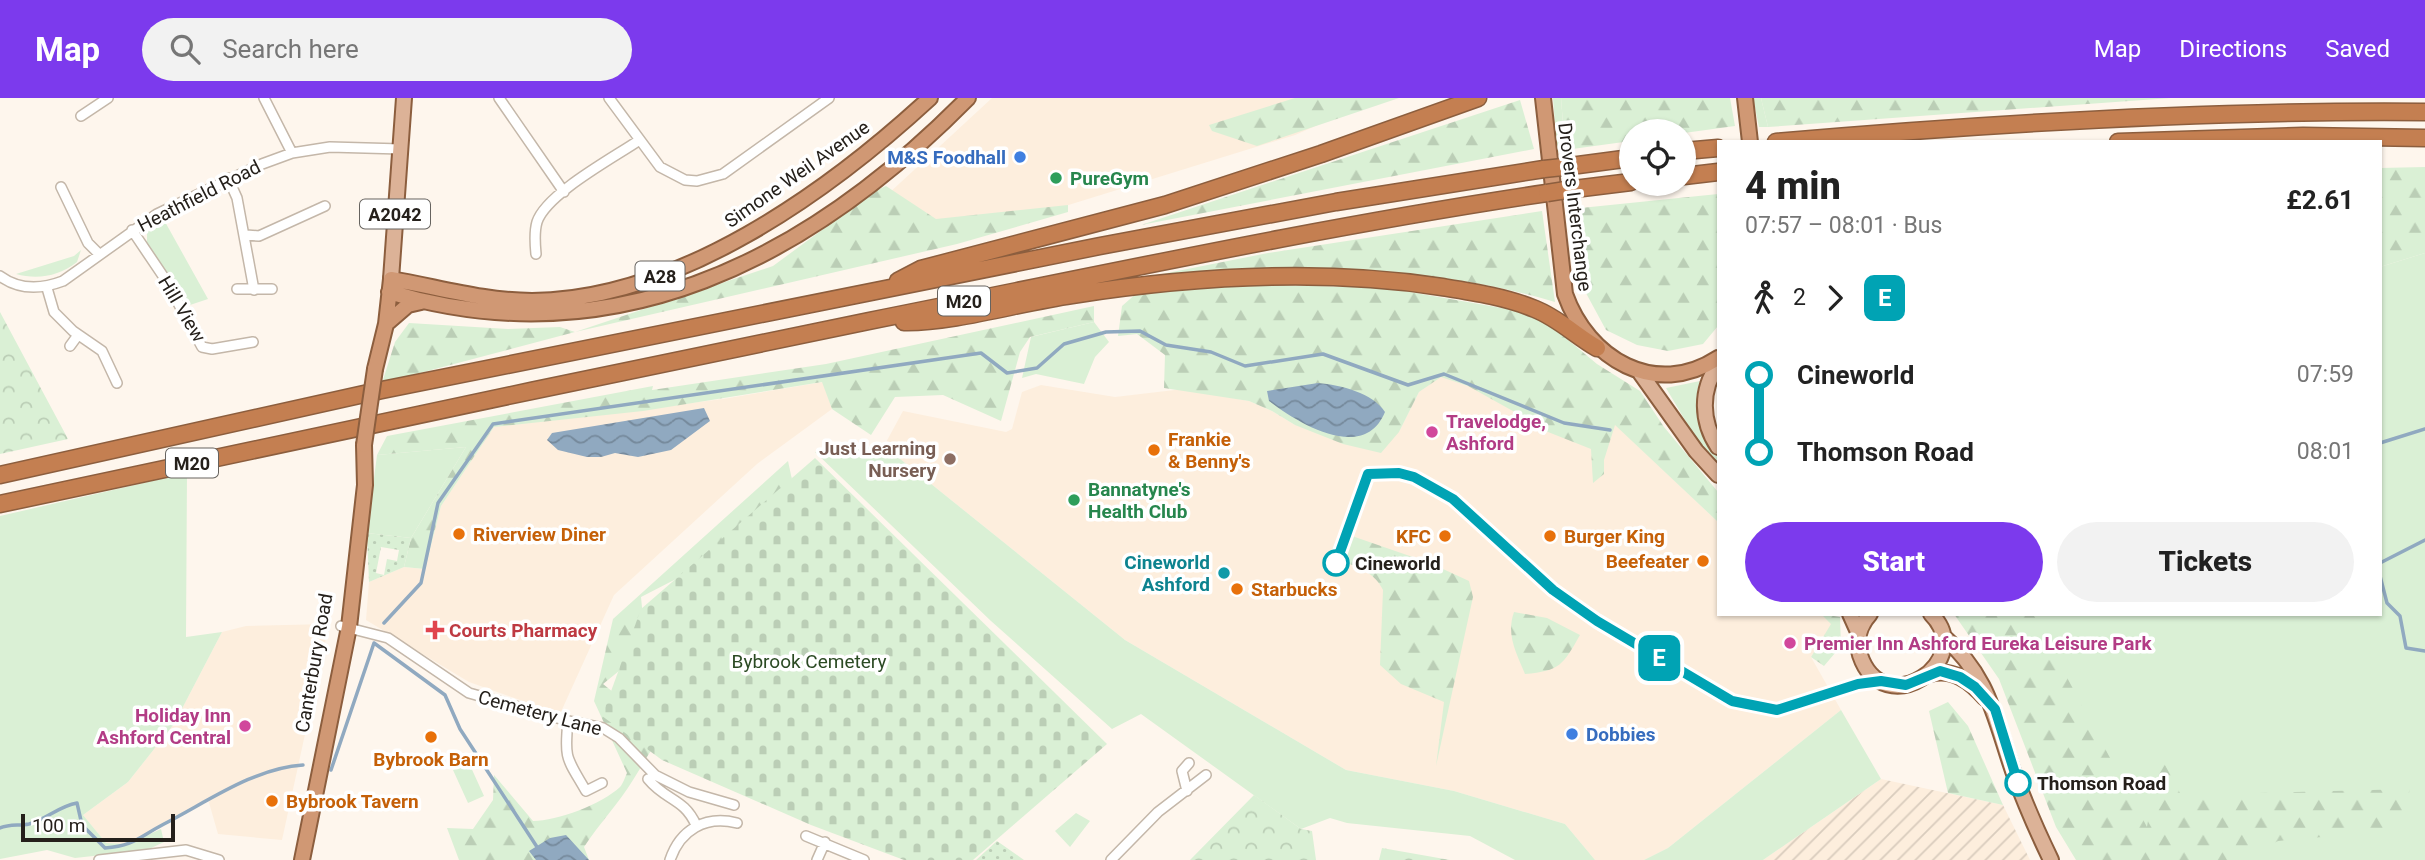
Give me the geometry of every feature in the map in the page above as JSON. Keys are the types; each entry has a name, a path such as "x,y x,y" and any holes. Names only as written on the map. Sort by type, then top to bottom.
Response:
{"highway":[{"name":"Simone Weil Avenue","path":"390,286 490,299 531,301 578,299 654,279 750,233 831,178 930,98"},
{"name":"A28","path":"390,286 421,302 477,312 568,314 611,309 681,291 739,265 807,227 895,164 968,98"},
{"name":"M20","path":"880,290 921,270 1165,205 1321,154 1478,98"},
{"name":"Drovers Interchange","path":"1543,98 1565,294 1578,323 1597,348 1641,374"},
{"path":"1745,98 1750,140"},
{"path":"1799,140 1973,125 2180,114 2425,112"},
{"path":"2180,140 2303,136 2425,140"},
{"path":"2382,148 2425,140"},
{"path":"1696,151 1717,148"},
{"name":"M20","path":"0,475 382,390 1219,223 1544,169 1619,160"},
{"path":"1696,175 1717,172"},
{"name":"M20","path":"0,505 689,356 1290,235 1619,183"},
{"name":"M20","path":"871,321 917,322 1073,295 1239,277 1316,276 1384,280 1478,293 1546,314 1597,348"},
{"name":"Canterbury Road","path":"302,860 345,626 365,485 364,445 375,369 386,324 390,286"},
{"path":"386,324 408,305 421,302"},
{"path":"1641,374 1657,376 1692,371 1717,358"},
{"name":"Canterbury Road","path":"294,860 345,626"}],"main road":[{"name":"Canterbury Road","path":"390,286 404,98"},
{"path":"1717,367 1708,385 1705,409 1710,435 1717,446"},
{"path":"1641,374 1696,451 1717,474"},
{"path":"1851,616 1859,634 1859,651 1864,664 1881,681 1906,685 1940,671 1960,677 1975,687 1995,709"},
{"path":"1859,634 1869,616"},
{"path":"1934,616 1942,635 1972,667 1995,709 2013,769 2051,860"},
{"path":"1930,674 1942,651 1942,635"}],"street":[{"path":"81,116 108,98"},
{"path":"264,98 292,153"},
{"path":"499,98 564,192"},
{"path":"609,98 638,141 660,167 672,176 685,180 708,181 758,151 829,98"},
{"path":"536,254 535,233 540,214 564,192 638,141"},
{"name":"Heathfield Road","path":"47,288 78,273 99,254 157,214 228,178 292,153 330,147 401,149"},
{"path":"228,178 237,198 246,235 254,290"},
{"path":"61,187 88,243 99,254"},
{"path":"246,235 259,236 325,206"},
{"name":"Hill View","path":"132,230 164,279 202,347 212,349 253,342"},
{"path":"0,276 27,287 47,288 54,312 78,335 102,351 117,383"},
{"path":"237,289 272,289"},
{"path":"70,346 78,335"},
{"name":"Cemetery Lane","path":"345,626 388,638 469,693 568,721 603,727 619,738 655,775 689,792 734,805"},
{"path":"568,721 564,745 586,791 603,783"},
{"path":"1187,792 1182,771 1189,763"},
{"path":"1111,860 1158,812 1206,775"},
{"path":"648,779 660,794 684,805 696,825"},
{"path":"670,860 678,840 696,825 725,820 737,823"},
{"path":"806,836 864,860"},
{"path":"817,860 825,842"},
{"path":"99,860 186,850 219,860"}],"shaded area":[{"path":"992,98 1379,98 1295,135 936,246 887,195"},
{"path":"1441,376 1525,408 1615,424 1717,521 1717,616 1823,616 1832,624 1811,657 1841,710 1668,848 1644,860 1595,860 1565,824 1454,791 1346,770 1125,640 884,446 903,411 1006,432 1012,429 1022,392 1041,385 1115,397 1183,389 1249,401 1295,425 1399,432 1419,392"},
{"path":"823,382 832,409 757,464 614,595 560,714 469,682 366,620 369,582 404,567 425,569 441,506 494,427 723,399"},
{"path":"329,624 282,840 218,834 208,799 127,844 106,843 83,815 128,782 174,724 222,632 246,626"},
{"path":"1881,779 2003,805 2030,860 1763,860"}],"green space":[{"path":"1295,98 1399,98 1257,146 1212,131 1209,125"},
{"path":"1553,98 1561,98 1565,150 1557,152"},
{"path":"1561,98 1730,98 1735,126 1696,131 1696,119 1619,119 1619,143 1565,150"},
{"path":"1753,98 1761,98 1768,127 1759,127"},
{"path":"1761,98 2171,98 1768,127"},
{"path":"1520,100 1534,149 1141,225"},
{"path":"2425,167 2425,253 2382,266 2382,168"},
{"path":"886,186 936,219 1068,205 1068,212 957,244 575,332 773,266 875,191"},
{"path":"1717,194 1717,327 1703,344 1668,351 1637,345 1606,330 1580,282 1571,209"},
{"path":"1542,211 1555,302 1505,289 1403,274 1301,270 1147,277 1268,253"},
{"path":"164,220 208,299 187,306 147,243 147,232"},
{"path":"81,250 77,262 56,274 40,277 16,274 74,256"},
{"path":"2425,253 2425,860 2113,860 2018,616 2382,616 2382,266"},
{"path":"1238,284 1387,288 1519,311 1549,324 1597,364 1640,391 1664,427 1717,491 1717,521 1615,425 1604,460 1604,474 1593,483 1591,449 1518,420 1520,415 1468,386 1441,377 1419,392 1399,432 1381,453 1343,444 1295,425 1249,401 1164,388 1165,355 1137,334 1118,336 1122,306 1138,292"},
{"path":"1094,306 1094,322 1030,337 1020,352 1001,421 943,395 895,397 871,435 832,409 822,382 643,411 494,427 441,506 425,569 404,567 411,538 466,447 377,455 387,436 653,386 652,390 826,364"},
{"path":"0,312 68,439 0,454"},
{"path":"1094,322 1109,342 1095,357 1084,384 1036,374 1022,378 1031,337"},
{"path":"409,323 508,329 560,327 575,332 382,383 395,342"},
{"path":"1700,381 1696,402 1698,422 1717,457 1717,465 1695,437 1666,388"},
{"path":"884,446 1125,640 1346,770 1454,791 1565,824 1595,860 1515,860 1470,836 1347,823 1330,818 1301,829 1141,714 1112,729 991,621 815,452"},
{"path":"466,447 411,538 367,533 377,455"},
{"name":"Bybrook Cemetery","path":"815,458 1107,744 973,860 904,860 811,825 662,760 602,716 641,609"},
{"path":"788,461 794,489 717,558 641,597 646,649 603,684 664,733 584,847 589,860 459,860 447,828 473,829 493,800 494,775 533,821 579,810 621,786 627,773 594,701 613,619"},
{"path":"187,473 186,637 222,632 174,724 128,782 83,815 106,843 127,844 161,829 164,842 147,850 75,858 47,850 0,859 0,516"},
{"path":"367,533 411,538 404,567 369,582","holes":["381,547 399,550 397,561 387,559 384,575 376,573"]},
{"path":"1352,536 1430,563 1469,581 1473,597 1436,766 1444,702 1401,684 1380,665 1383,590 1372,576 1345,562"},
{"path":"1514,612 1547,618 1580,635 1559,665 1546,671 1525,674 1512,636"},
{"path":"1823,616 1840,617 1841,646 1824,666 1811,657 1831,624"},
{"path":"1955,616 2034,616 2147,827 2159,753 2181,795 2410,789 2400,830 2278,841 2241,860 2076,860 2056,827 1999,679"},
{"path":"1948,702 1968,726 2003,805 1948,793 1929,711"},
{"path":"1841,710 1881,779 1763,860 1644,860 1668,848"},
{"path":"469,763 484,796 468,803 453,770"},
{"path":"1254,795 1301,829 1312,831 1316,860 1190,860"},
{"path":"1076,813 1090,821 1070,847 1055,831"},
{"path":"997,841 1024,860 976,860"},
{"path":"1382,848 1450,860 1379,860"}],"water":[{"path":"1318,383 1365,395 1385,412 1375,427 1362,435 1347,437 1313,428 1269,401 1267,391"},
{"path":"704,408 710,421 671,450 638,457 615,453 587,457 558,450 547,440 552,433"},
{"path":"566,835 589,860 536,860 529,851 550,838"}],"waterway":[{"path":"384,623 421,583 438,503 493,424 981,353 1007,373 1037,368 1064,344 1106,332 1140,331 1166,345 1211,352 1245,366 1323,354 1408,385 1444,374 1564,423 1610,430"},
{"path":"2382,442 2425,429"},
{"path":"2382,562 2425,540"},
{"path":"2382,584 2387,603 2400,616 2406,648 2425,651"},
{"path":"331,770 374,643 445,695 460,729 539,850"},
{"path":"0,828 29,824 77,803 82,825 105,848 115,847 136,840 249,779 285,767 303,765"}],"bus line":[{"name":"E","path":"1336,563 1368,474 1399,473 1414,477 1473,514 1553,590 1597,621 1732,701 1777,710 1858,684 1881,681 1906,685 1940,671 1960,677 1975,687 1995,709 2018,783"}],"place":[{"name":"M&S Foodhall","path":"1020,157"},
{"name":"PureGym","path":"1056,178"},
{"name":"Travelodge, Ashford","path":"1432,432"},
{"name":"Frankie & Benny's","path":"1154,450"},
{"name":"Just Learning Nursery","path":"950,459"},
{"name":"Bannatyne's Health Club","path":"1074,500"},
{"name":"Riverview Diner","path":"459,534"},
{"name":"KFC","path":"1445,536"},
{"name":"Burger King","path":"1550,536"},
{"name":"Beefeater","path":"1703,561"},
{"name":"Cineworld","path":"1336,563"},
{"name":"Cineworld Ashford","path":"1224,573"},
{"name":"Starbucks","path":"1237,589"},
{"name":"Courts Pharmacy","path":"435,630"},
{"name":"Premier Inn Ashford Eureka Leisure Park","path":"1790,643"},
{"name":"Holiday Inn Ashford Central","path":"245,726"},
{"name":"Dobbies","path":"1572,734"},
{"name":"Bybrook Barn","path":"431,737"},
{"name":"Thomson Road","path":"2018,783"},
{"name":"Bybrook Tavern","path":"272,801"}]}
